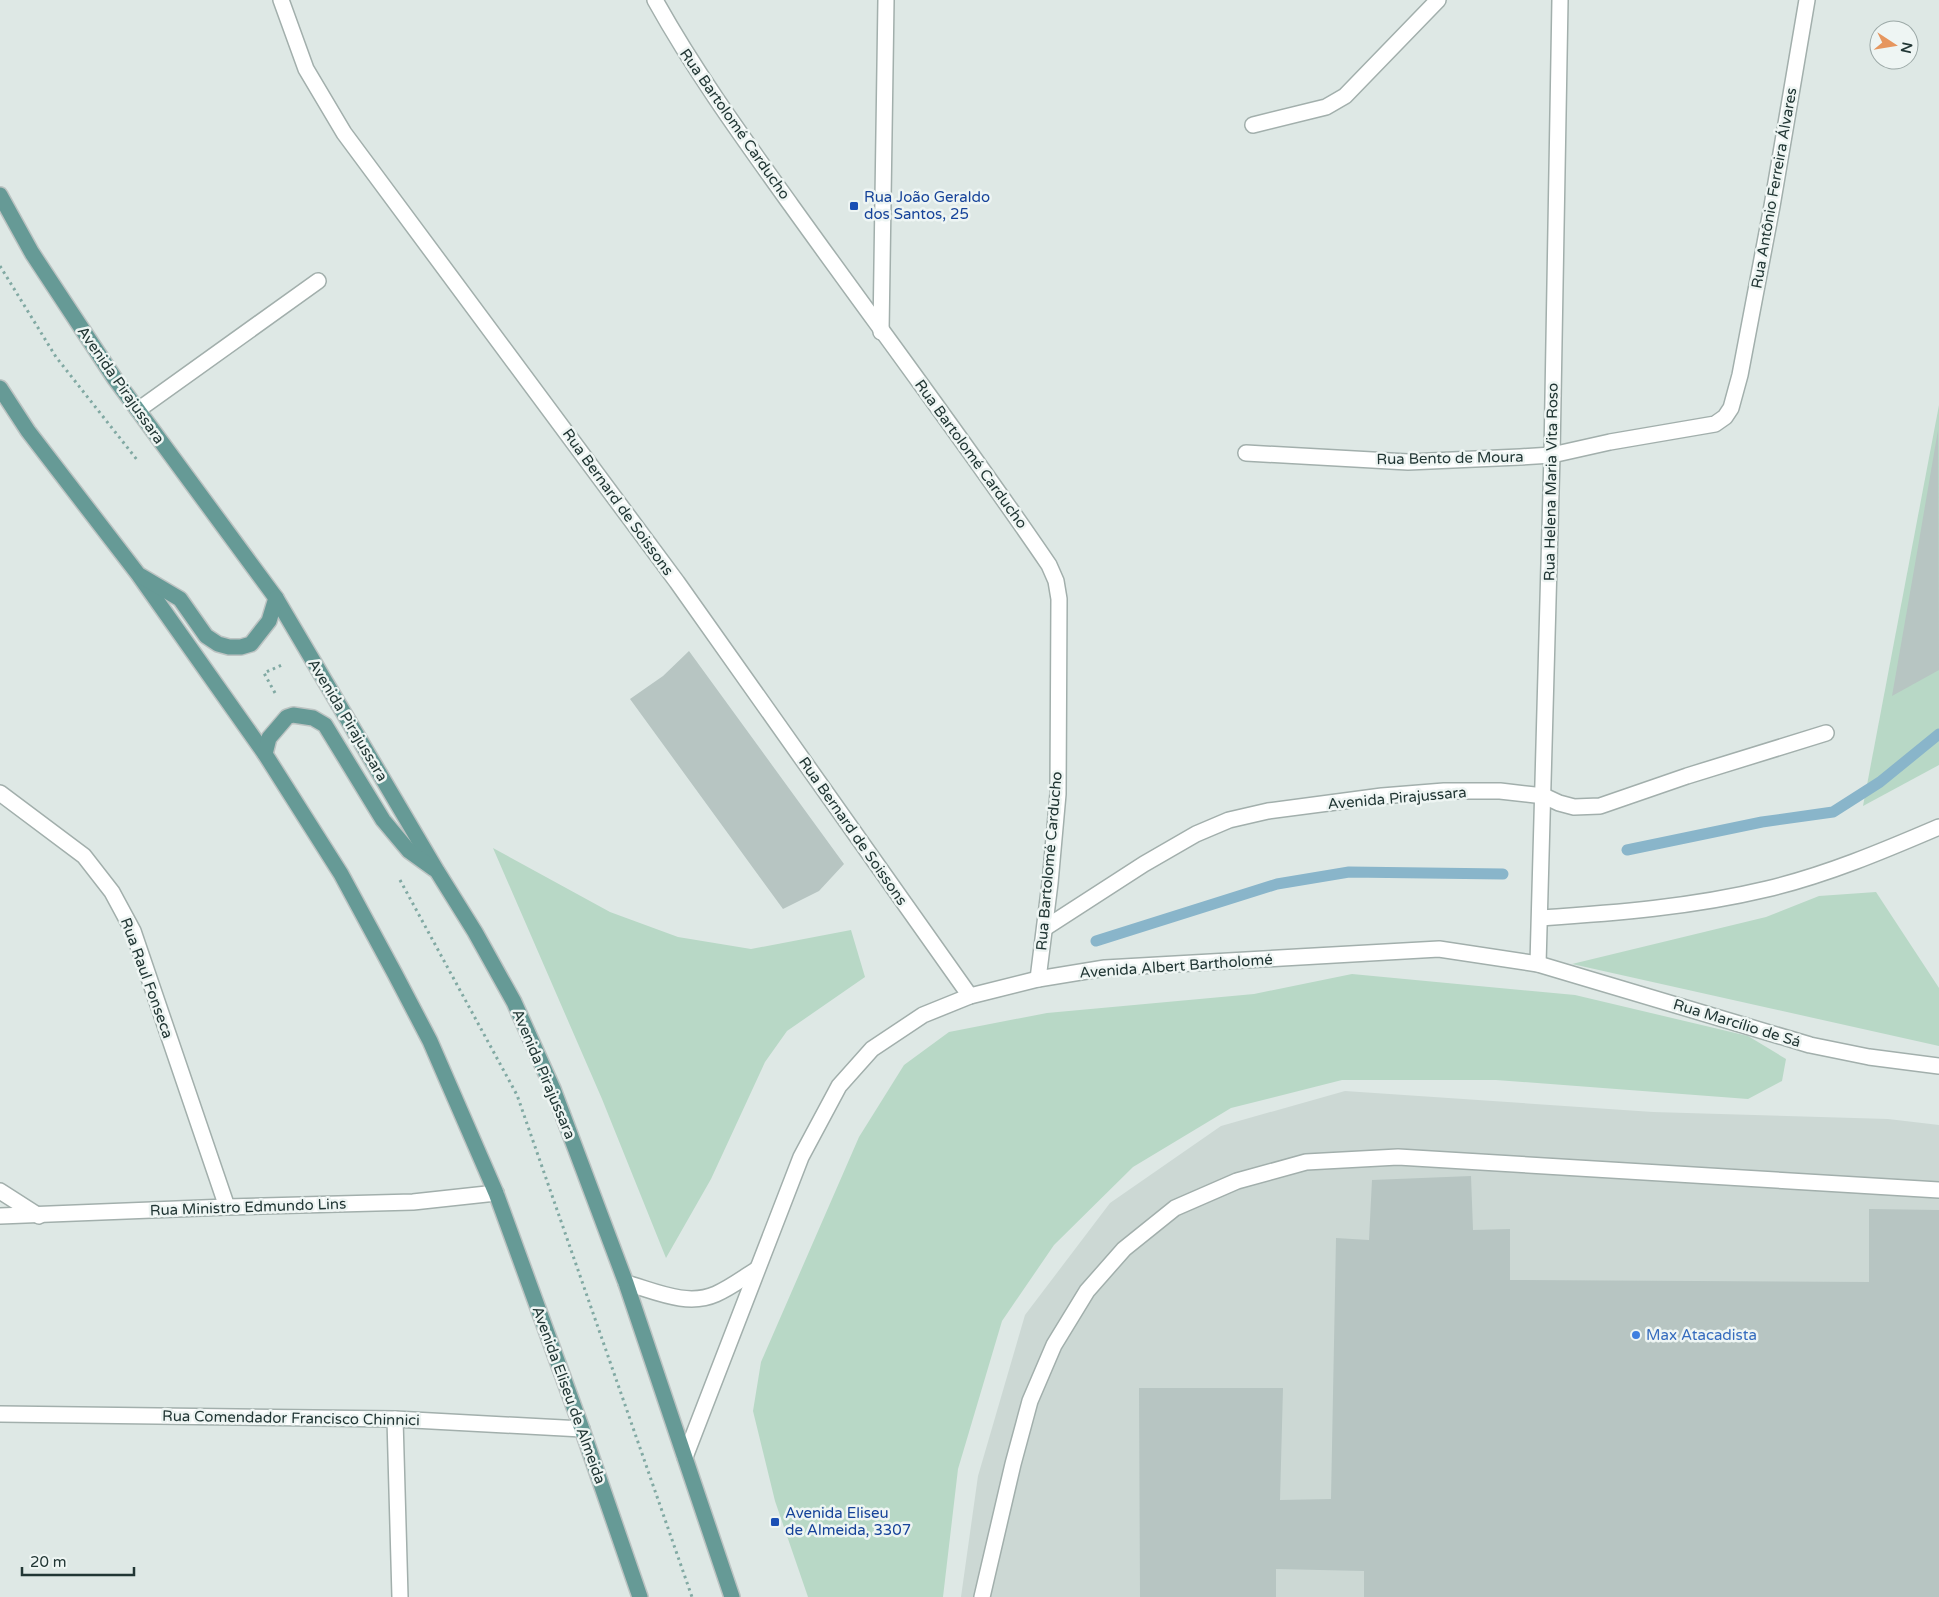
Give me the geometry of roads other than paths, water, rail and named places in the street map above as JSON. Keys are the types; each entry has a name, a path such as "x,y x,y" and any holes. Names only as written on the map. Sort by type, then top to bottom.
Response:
{"main road":[{"name":"Avenida Pirajussara","path":"0,195 32,253 115,379 276,598 475,932 514,1002 546,1072 626,1283"},
{"path":"0,388 28,431 138,574 265,754 341,874 430,1042 496,1193"},
{"path":"138,574 180,599 206,636 218,644 229,647 241,647 251,644 268,620 276,598"},
{"path":"265,754 269,738 287,717 293,715 313,718 325,725 383,820 408,852 437,871"},
{"name":"Avenida Eliseu de Almeida","path":"496,1193 582,1429 640,1597"},
{"path":"626,1283 732,1597"}],"street":[{"name":"Rua Bernard de Soissons","path":"281,0 306,69 344,133 677,582 970,996"},
{"name":"Rua Bartolomé Carducho","path":"655,0 676,37 723,110 881,332 930,394 1037,547 1049,565 1056,581 1059,599 1058,794 1038,979"},
{"path":"881,332 886,0"},
{"path":"1253,125 1326,107 1345,96 1438,0"},
{"name":"Rua Helena Maria Vita Roso","path":"1538,964 1552,455 1560,0"},
{"name":"Rua Antônio Ferreira Álvares","path":"1740,375 1772,206 1807,0"},
{"path":"138,410 318,281"},
{"name":"Rua Bento de Moura","path":"1246,453 1408,462 1552,455 1610,442 1715,424 1726,417 1731,408 1740,375"},
{"name":"Avenida Pirajussara","path":"1044,928 1144,864 1196,834 1229,820 1268,811 1382,796 1444,791 1500,791 1544,796 1558,803 1574,807 1600,806 1687,776 1826,733"},
{"name":"Rua Raul Fonseca","path":"0,793 84,856 112,892 133,931 227,1207"},
{"path":"1540,918 1663,908 1767,889 1877,853 1939,827"},
{"name":"Avenida Albert Bartholomé","path":"685,1458 801,1156 839,1086 872,1049 923,1015 970,996 1038,979 1105,968 1439,949 1538,964"},
{"name":"Rua Marcílio de Sá","path":"1538,964 1810,1045 1869,1057 1939,1066"},
{"path":"982,1597 1012,1464 1030,1401 1058,1337 1087,1292 1124,1249 1175,1208 1237,1181 1306,1162 1398,1157 1939,1190"},
{"path":"0,1191 39,1216"},
{"name":"Rua Ministro Edmundo Lins","path":"0,1216 413,1202 496,1193"},
{"path":"626,1283 683,1299 699,1298 715,1294 756,1270"},
{"name":"Rua Comendador Francisco Chinnici","path":"0,1414 395,1419 582,1429"},
{"path":"395,1419 400,1597"}],"waterway":[{"path":"1627,850 1762,822 1833,812 1880,782 1939,734"},
{"path":"1096,941 1277,884 1349,872 1503,874"}],"place":[{"name":"Rua João Geraldo dos Santos, 25","path":"854,206"},
{"name":"Max Atacadista","path":"1636,1335"},
{"name":"Avenida Eliseu de Almeida, 3307","path":"775,1522"}]}
